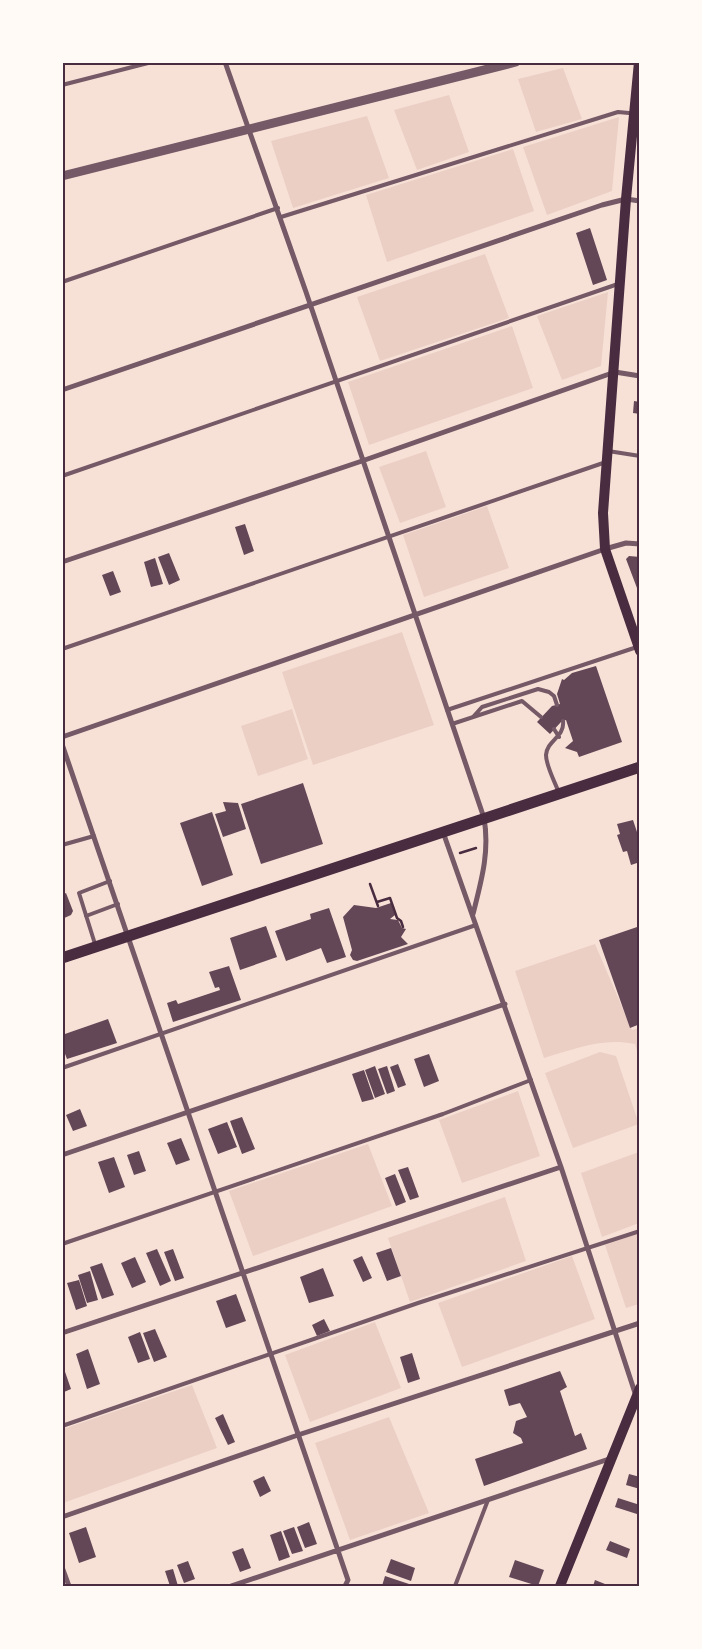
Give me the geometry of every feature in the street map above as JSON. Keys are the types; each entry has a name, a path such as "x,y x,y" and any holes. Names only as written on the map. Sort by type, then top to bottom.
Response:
{"main road":[{"path":"639,649 636,633 605,549 603,513 615,372 626,200 637,113 640,62"},
{"path":"62,958 640,767"},
{"path":"560,1586 638,1392"}],"street":[{"path":"225,62 278,208 484,818 487,834 486,859 472,914"},
{"path":"62,176 516,62"},
{"path":"62,390 594,208 626,200 640,201"},
{"path":"62,562 362,461 615,372 640,376"},
{"path":"62,737 605,549 626,542 640,544"},
{"path":"62,744 217,1192 242,1273 348,1580 345,1586"},
{"path":"443,832 505,1004 638,1392"},
{"path":"62,1155 505,1004"},
{"path":"62,1333 561,1167"},
{"path":"62,1517 298,1435 640,1323"},
{"path":"231,1586 613,1458"},
{"path":"62,1567 69,1586"}],"lane":[{"path":"62,85 152,62"},
{"path":"281,217 618,112 637,113"},
{"path":"62,282 278,208"},
{"path":"62,476 620,283"},
{"path":"62,649 388,538 608,456 640,456"},
{"path":"447,710 639,649"},
{"path":"473,717 482,707 538,689 549,692 557,705"},
{"path":"452,724 522,701 541,717"},
{"path":"559,794 546,756 548,747 559,737 564,728 564,721"},
{"path":"554,729 559,737"},
{"path":"62,845 94,836"},
{"path":"96,947 78,893 110,880"},
{"path":"86,916 118,904"},
{"path":"62,1068 476,925"},
{"path":"62,1244 443,1114 531,1080"},
{"path":"62,1426 418,1303 640,1231"},
{"path":"455,1586 489,1498"},
{"path":"248,1586 251,1580"}],"path":[{"path":"460,853 475,848"},
{"path":"370,884 378,906"},
{"path":"377,902 390,898 397,918 404,927"}],"shaded area":[{"path":"563,68 582,119 536,132 518,79"},
{"path":"449,95 469,152 417,170 394,110"},
{"path":"367,116 389,178 293,208 271,141"},
{"path":"619,117 612,191 547,215 523,147"},
{"path":"513,149 534,211 387,262 366,195"},
{"path":"485,254 509,318 380,361 357,297"},
{"path":"608,292 601,366 562,380 537,316"},
{"path":"512,326 533,388 369,445 348,382"},
{"path":"426,451 446,507 400,523 379,467"},
{"path":"487,506 509,568 424,597 403,535"},
{"path":"402,632 434,725 313,765 282,672"},
{"path":"292,709 308,759 258,776 241,726"},
{"path":"595,944 632,1030 639,1028 639,1058 635,1044 612,1042 589,1045 544,1058 515,971"},
{"path":"600,1052 616,1056 639,1124 573,1148 545,1073"},
{"path":"518,1091 540,1156 462,1183 439,1120"},
{"path":"368,1144 392,1206 253,1256 229,1191"},
{"path":"639,1152 639,1223 602,1237 581,1173"},
{"path":"505,1197 526,1261 410,1302 388,1238"},
{"path":"639,1233 639,1304 626,1308 605,1245"},
{"path":"572,1256 595,1319 462,1367 438,1303"},
{"path":"375,1322 401,1388 310,1422 285,1355"},
{"path":"192,1385 217,1448 63,1503 63,1429"},
{"path":"389,1417 429,1513 350,1540 315,1443"}],"building":[{"path":"590,228 607,280 593,285 576,233"},
{"path":"634,401 640,402 640,414 633,413"},
{"path":"245,524 254,551 244,555 235,527"},
{"path":"169,553 180,580 169,585 158,557"},
{"path":"629,556 640,557 640,596 626,559"},
{"path":"155,558 163,584 151,587 144,562"},
{"path":"113,571 121,592 110,596 102,575"},
{"path":"596,666 622,742 579,757 577,752 565,748 573,741 566,720 561,722 550,734 537,722 552,706 560,704 557,694 562,679 564,680 572,673"},
{"path":"303,783 323,844 261,864 241,804"},
{"path":"223,802 238,803 246,829 223,837 215,814 226,811"},
{"path":"212,812 233,875 202,886 180,823"},
{"path":"633,820 640,841 640,862 631,865 627,851 623,852 617,835 620,834 617,824"},
{"path":"66,893 73,911 71,915 62,919 62,895"},
{"path":"391,903 395,915 390,919 398,920 402,928 406,929 401,937 408,944 357,961 353,960 350,955 352,950 343,917 354,905 376,908"},
{"path":"329,908 346,957 327,963 321,948 286,961 275,931 311,919 310,914"},
{"path":"266,926 277,957 240,970 230,938"},
{"path":"640,926 640,1024 630,1028 599,940"},
{"path":"229,966 241,1000 173,1022 167,1003 176,1000 178,1004 220,990 219,987 215,988 209,972"},
{"path":"108,1019 117,1043 67,1059 62,1046 62,1035"},
{"path":"429,1054 439,1081 424,1087 414,1059"},
{"path":"398,1064 406,1085 398,1088 390,1067"},
{"path":"375,1066 385,1094 375,1098 365,1070"},
{"path":"387,1066 395,1091 387,1094 378,1069"},
{"path":"364,1070 374,1099 362,1102 352,1074"},
{"path":"80,1109 87,1126 73,1131 66,1115"},
{"path":"242,1117 255,1149 242,1154 230,1121"},
{"path":"227,1122 237,1147 218,1154 208,1129"},
{"path":"181,1138 190,1160 176,1165 167,1143"},
{"path":"139,1151 146,1171 134,1175 127,1155"},
{"path":"114,1157 125,1187 109,1193 98,1162"},
{"path":"408,1167 419,1197 410,1200 398,1170"},
{"path":"395,1174 406,1202 396,1206 385,1178"},
{"path":"391,1248 401,1276 387,1281 376,1253"},
{"path":"157,1249 171,1281 160,1286 146,1253"},
{"path":"173,1249 184,1278 175,1281 164,1252"},
{"path":"362,1256 372,1278 363,1282 353,1260"},
{"path":"135,1257 146,1282 132,1288 121,1263"},
{"path":"102,1263 114,1295 102,1299 90,1267"},
{"path":"323,1268 334,1296 309,1303 300,1277"},
{"path":"90,1271 98,1300 87,1303 78,1275"},
{"path":"79,1280 87,1306 76,1310 67,1283"},
{"path":"236,1294 246,1321 226,1328 216,1301"},
{"path":"324,1319 330,1331 317,1336 312,1325"},
{"path":"155,1329 167,1357 154,1362 143,1333"},
{"path":"140,1332 150,1359 138,1363 128,1337"},
{"path":"88,1349 100,1384 87,1389 76,1354"},
{"path":"412,1353 420,1379 408,1383 400,1357"},
{"path":"63,1366 71,1389 64,1392 62,1389"},
{"path":"560,1371 567,1387 560,1391 575,1436 581,1433 587,1449 484,1486 475,1459 523,1443 521,1438 513,1433 516,1421 527,1417 520,1403 509,1406 504,1390"},
{"path":"223,1414 235,1442 228,1445 215,1418"},
{"path":"629,1474 640,1477 640,1489 626,1485"},
{"path":"264,1476 271,1491 260,1497 253,1481"},
{"path":"618,1498 640,1505 640,1515 615,1507"},
{"path":"309,1522 317,1544 305,1548 297,1527"},
{"path":"86,1527 96,1557 79,1563 69,1533"},
{"path":"294,1527 303,1551 292,1554 283,1531"},
{"path":"281,1531 290,1557 279,1561 270,1535"},
{"path":"610,1541 630,1549 627,1558 606,1550"},
{"path":"243,1548 251,1568 240,1572 232,1552"},
{"path":"391,1559 415,1568 411,1581 386,1572"},
{"path":"515,1560 544,1570 538,1586 509,1577"},
{"path":"188,1561 195,1579 184,1583 177,1565"},
{"path":"173,1569 178,1586 170,1586 165,1571"},
{"path":"385,1576 409,1584 408,1586 382,1586"},
{"path":"595,1580 610,1586 593,1586"}]}
